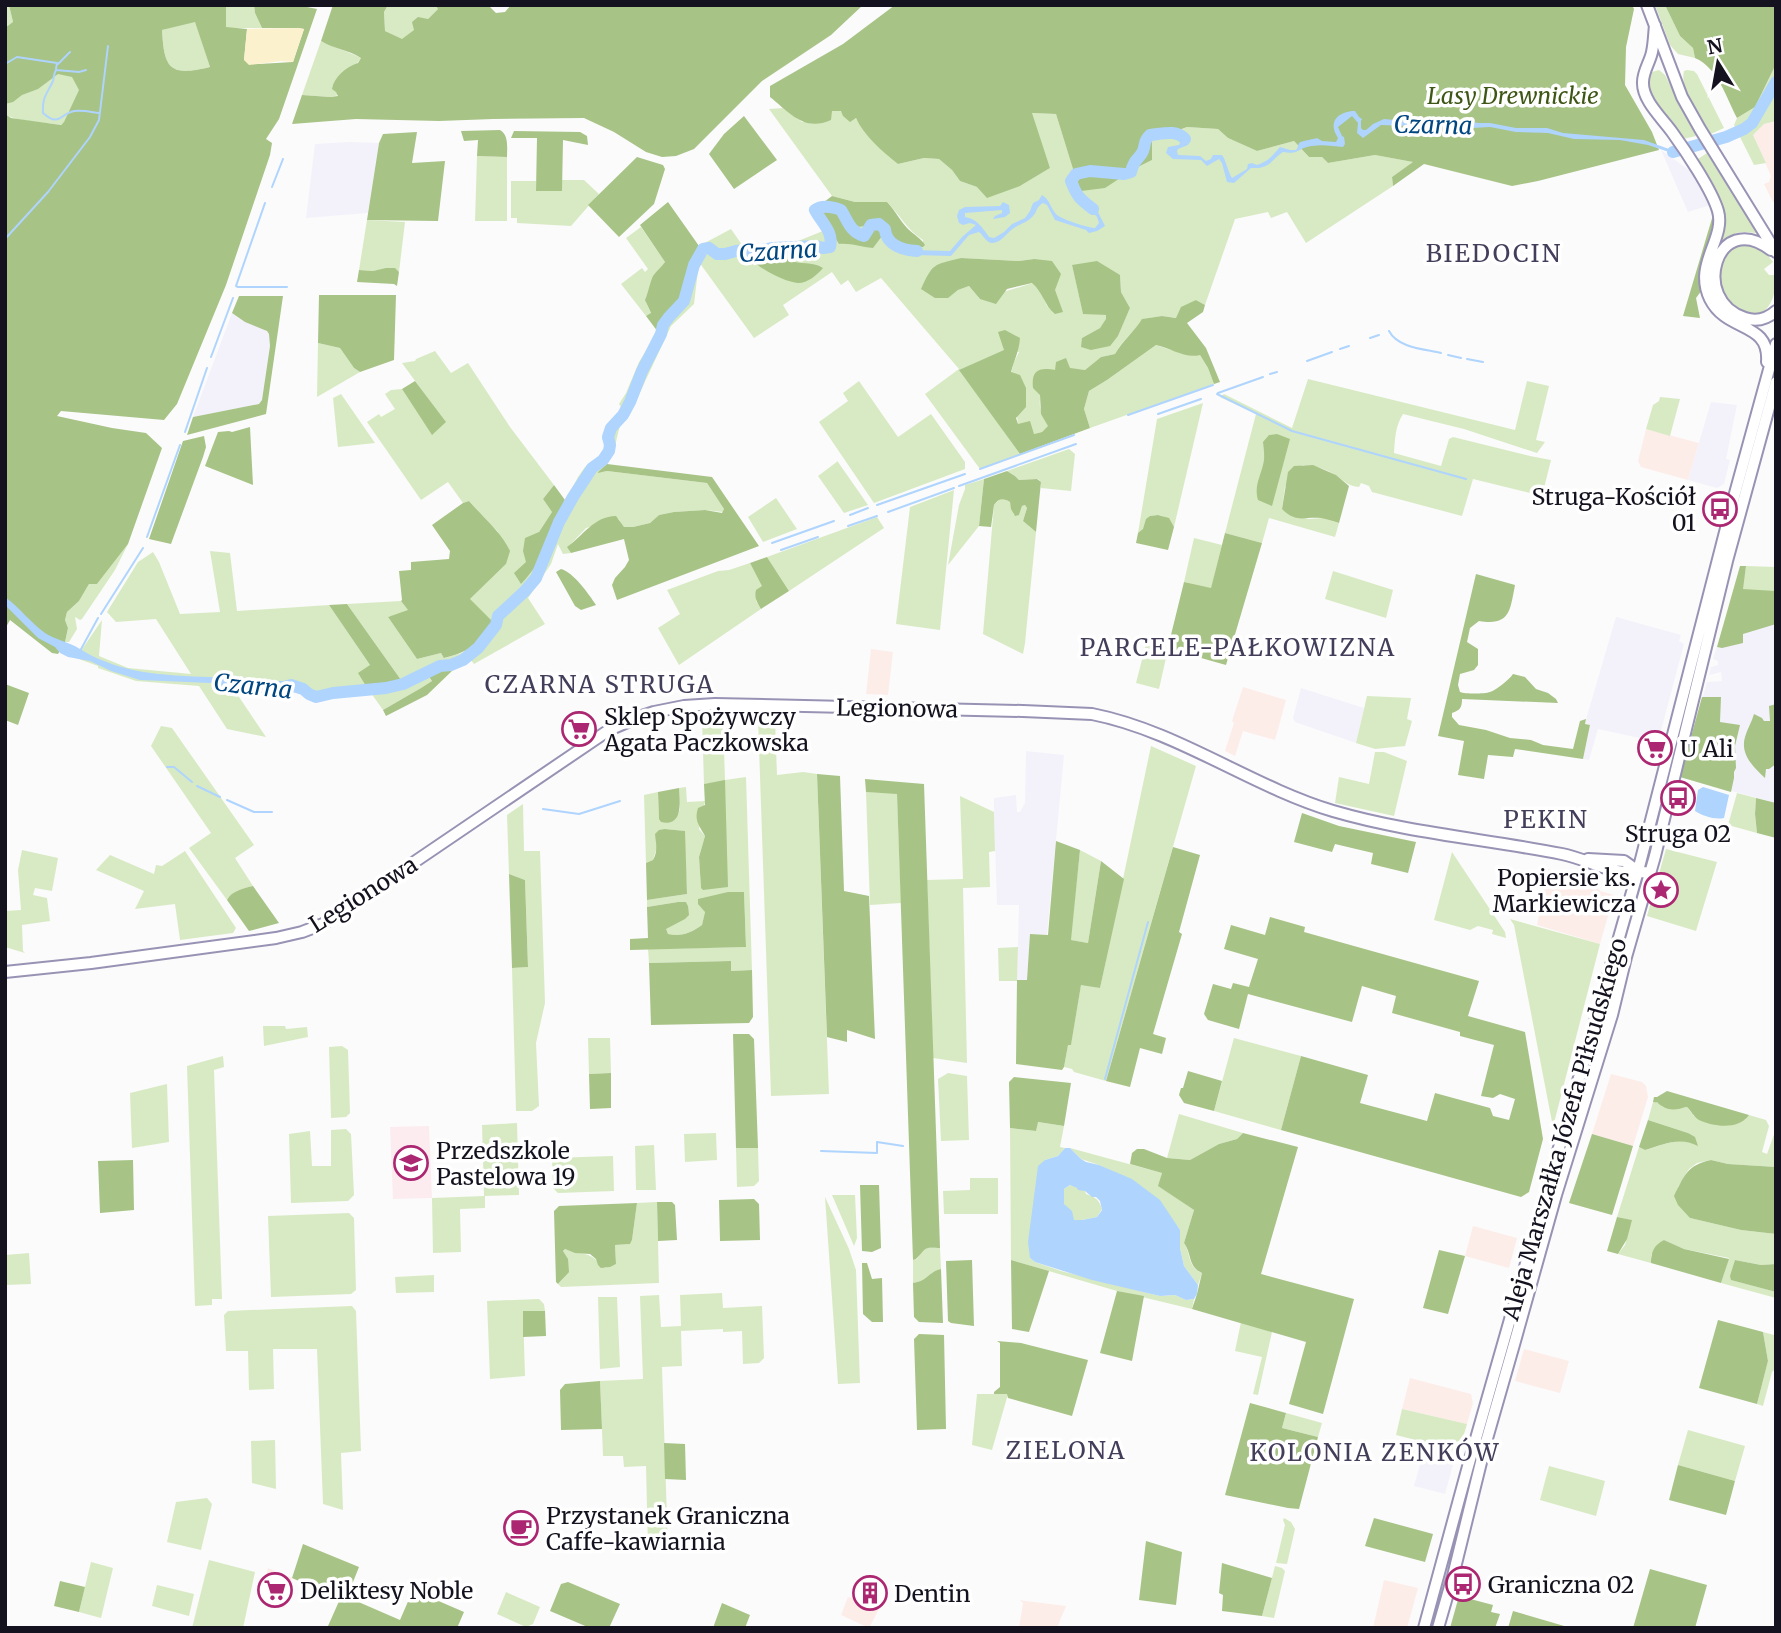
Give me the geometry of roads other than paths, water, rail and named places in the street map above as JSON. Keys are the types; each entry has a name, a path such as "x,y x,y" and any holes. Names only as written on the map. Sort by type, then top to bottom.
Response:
{"main road":[{"path":"1647,5 1682,97 1776,253"},
{"path":"1655,25 1652,52 1643,85 1646,95 1691,161 1715,203 1719,217 1706,265 1708,293 1723,315 1760,335 1766,345 1771,382"},
{"path":"1645,72 1655,66 1670,66"},
{"path":"1776,253 1758,241 1747,238 1736,240 1725,247 1720,255 1714,276 1720,298 1736,314 1760,320 1776,311"},
{"name":"Aleja Marszałka Józefa Piłsudskiego","path":"1438,1628 1490,1429 1556,1195 1612,1015 1734,497 1771,382 1776,344"},
{"name":"Legionowa","path":"5,972 276,938 323,924 609,730 654,712 699,704 998,710 1092,715 1155,733 1297,799 1332,811 1371,821 1580,858 1624,861 1644,872"},
{"name":"Aleja Marszałka Józefa Piłsudskiego","path":"1424,1628 1467,1470 1644,872"}],"water":[{"path":"1352,111 1362,119 1363,130 1384,119 1415,122 1454,120 1644,140 1677,150 1680,154 1620,140 1574,139 1548,133 1452,125 1381,125 1363,138 1357,133 1358,123 1352,116 1338,127 1344,137 1343,147 1316,145 1293,153 1283,152 1266,166 1251,168 1234,183 1227,182 1219,159 1207,166 1201,160 1173,159 1166,153 1168,147 1179,145 1181,141 1171,136 1174,130 1189,140 1188,145 1178,149 1178,155 1200,156 1206,161 1213,155 1222,155 1232,178 1247,169 1248,164 1257,165 1268,160 1280,147 1296,150 1300,142 1317,138 1336,142 1338,138 1334,128 1335,120 1338,116"},
{"path":"1042,195 1059,216 1095,228 1099,223 1097,217 1088,207 1083,207 1079,201 1082,200 1098,212 1105,226 1089,233 1055,220 1047,205 1043,203 1031,218 995,243 988,241 979,232 969,235 951,256 915,255 902,251 903,248 950,251 976,225 959,223 959,210 965,207 1000,206 1003,202 1009,205 1010,213 1005,217 993,219 1002,213 1002,210 965,213 965,217 976,222 989,237 994,238 1025,218 1033,203"},
{"path":"5,597 45,633 101,660 151,673 233,678 234,684 140,680 90,661 68,657 38,638 5,605"},
{"path":"1703,787 1729,795 1724,818 1709,817 1695,811 1698,790"},
{"path":"1065,1148 1070,1148 1086,1162 1132,1179 1160,1200 1180,1230 1184,1266 1198,1285 1194,1299 1186,1300 1175,1295 1160,1296 1092,1280 1030,1258 1028,1242 1038,1166 1045,1160 1058,1156","holes":["1070,1185 1100,1201 1102,1210 1097,1217 1074,1220 1072,1211 1064,1204 1064,1189"]}],"waterway":[{"path":"5,239 48,192 90,137 99,120 108,46"},
{"path":"58,64 70,52"},
{"path":"5,64 17,57 57,63 56,69"},
{"path":"86,70 56,70 44,99 43,113 53,119 75,111 99,113"},
{"name":"Czarna","path":"1673,152 1744,129 1752,123 1776,82"},
{"name":"Czarna","path":"1093,209 1075,191 1071,181 1076,174 1090,171 1124,174 1131,172 1150,135 1173,133 1185,139"},
{"path":"272,187 283,159"},
{"path":"265,203 236,286 287,287"},
{"name":"Czarna","path":"218,681 259,687 291,685 316,697 403,684 440,666 463,660 478,648 496,625 498,616 536,578 559,522 573,497 592,468 603,460 609,451 608,437 611,428 630,402 663,325 684,301 694,265 703,249 709,248 717,254 725,254 773,248 830,247 829,232 815,210 828,207 841,210 850,226 859,234 864,236 871,225 879,224 885,229 892,243 917,251"},
{"path":"211,357 233,298"},
{"path":"1389,331 1393,337 1405,344 1441,353"},
{"path":"1370,338 1379,335"},
{"path":"1340,349 1349,346"},
{"path":"1307,361 1332,352"},
{"path":"1448,355 1461,358"},
{"path":"1467,359 1483,362"},
{"path":"185,432 207,368"},
{"path":"1270,374 1277,372"},
{"path":"1218,393 1263,377"},
{"path":"1128,415 1213,385"},
{"path":"1217,394 1292,431 1466,479"},
{"path":"1158,414 1201,399"},
{"path":"980,469 1074,435"},
{"path":"959,486 1076,444"},
{"path":"147,537 180,445"},
{"path":"877,505 965,474"},
{"path":"888,512 954,488"},
{"path":"850,515 868,508"},
{"path":"848,526 877,516"},
{"path":"772,543 834,521"},
{"path":"781,550 818,537"},
{"path":"101,614 143,548"},
{"path":"80,651 98,618"},
{"path":"167,767 174,767 192,782"},
{"path":"197,786 220,797"},
{"path":"227,800 254,812 272,812"},
{"path":"543,809 579,814 620,801"},
{"path":"1105,1079 1148,922"},
{"path":"821,1151 877,1153 877,1142 903,1146"}],"place":[{"name":"Struga-Kościół 01","path":"1720,509"},
{"name":"Sklep Spożywczy Agata Paczkowska","path":"579,729"},
{"name":"U Ali","path":"1655,748"},
{"name":"Struga 02","path":"1678,798"},
{"name":"Popiersie ks. Markiewicza","path":"1661,890"},
{"name":"Przedszkole Pastelowa 19","path":"411,1163"},
{"name":"Przystanek Graniczna Caffe-kawiarnia","path":"521,1528"},
{"name":"Graniczna 02","path":"1463,1584"},
{"name":"Deliktesy Noble","path":"275,1590"},
{"name":"Dentin","path":"870,1593"}],"district":[{"name":"BIEDOCIN","path":"1494,253"},
{"name":"PARCELE-PAŁKOWIZNA","path":"1238,647"},
{"name":"CZARNA STRUGA","path":"600,684"},
{"name":"PEKIN","path":"1546,819"},
{"name":"ZIELONA","path":"1066,1450"},
{"name":"KOLONIA ZENKÓW","path":"1375,1452"}],"park label":[{"name":"Lasy Drewnickie","path":"1513,95"}]}
